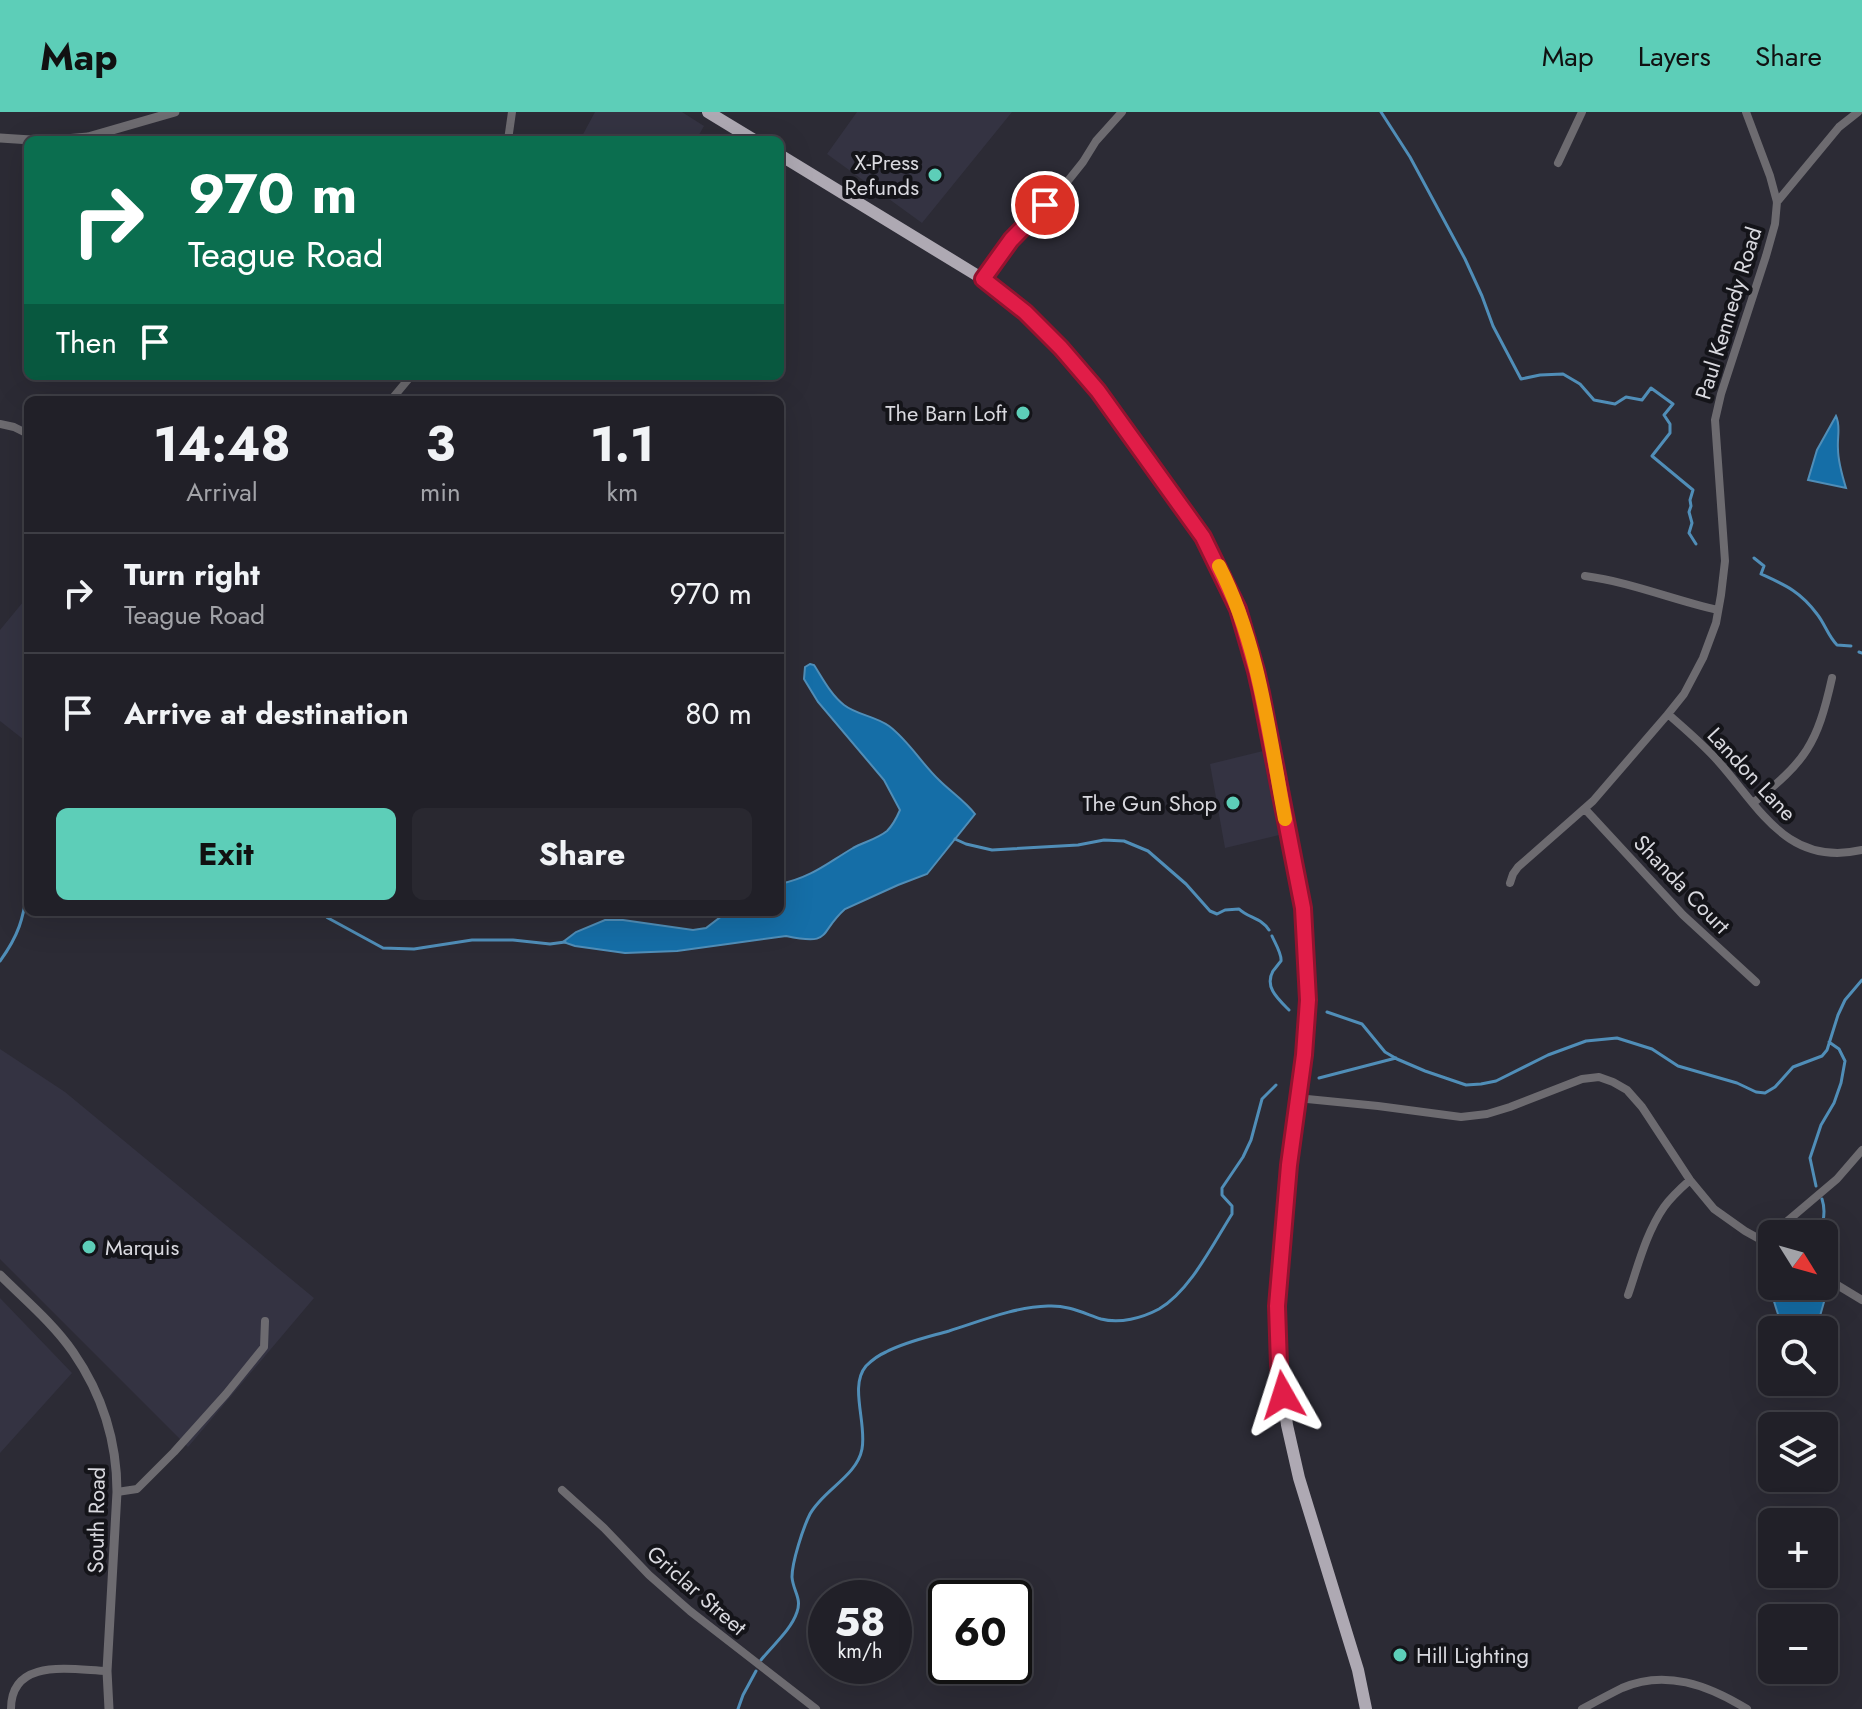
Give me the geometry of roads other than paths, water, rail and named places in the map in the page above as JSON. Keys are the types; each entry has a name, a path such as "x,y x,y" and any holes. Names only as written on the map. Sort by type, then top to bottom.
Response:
{"main road":[{"path":"708,112 747,136"},
{"path":"784,157 983,279 1025,312 1098,391 1203,537 1238,609 1256,671 1303,908 1308,1000 1283,1225 1277,1306 1279,1365 1287,1425 1299,1478 1358,1670 1366,1709"}],"street":[{"path":"91,136 175,112"},
{"path":"509,136 512,112"},
{"path":"983,279 1011,240 1063,187 1096,141 1122,112"},
{"path":"1558,163 1582,112"},
{"name":"Paul Kennedy Road","path":"1510,883 1518,867 1602,791 1684,694 1703,658 1718,610 1724,546 1715,420 1766,256 1775,224 1777,202 1746,112"},
{"path":"1777,202 1839,127 1858,112"},
{"path":"0,138 24,140"},
{"path":"394,396 408,380"},
{"path":"0,424 24,432"},
{"path":"1585,576 1615,580 1718,610"},
{"path":"1753,803 1783,779 1808,750 1819,728 1832,678"},
{"name":"Landon Lane","path":"1668,714 1717,760 1780,833 1815,850 1837,853 1862,850"},
{"name":"Shanda Court","path":"1585,809 1683,915 1756,982"},
{"path":"1297,1098 1461,1117 1487,1114 1582,1079 1599,1077 1627,1090 1642,1107 1690,1180 1714,1209 1758,1237"},
{"path":"1793,1220 1837,1179 1862,1150"},
{"path":"1628,1295 1655,1223 1665,1206 1690,1180"},
{"name":"South Road","path":"0,1275 73,1351 95,1390 112,1439 117,1464 117,1492 107,1671 109,1709"},
{"path":"1838,1285 1862,1300"},
{"path":"117,1492 137,1489 226,1394 264,1347 265,1321"},
{"name":"Griclar Street","path":"562,1490 690,1611 816,1709"},
{"path":"11,1709 15,1687 23,1678 38,1671 107,1671"},
{"path":"1582,1709 1624,1687 1657,1679 1690,1682 1730,1698 1747,1709"}],"water":[{"path":"1836,416 1839,459 1846,488 1808,480 1817,450"},
{"path":"814,665 831,692 844,705 884,723 896,732 975,814 927,874 845,909 818,938 786,936 677,951 625,953 563,942 576,932 605,920 693,930 706,928 722,916 784,916 784,883 810,874 889,829 900,810 884,780 818,702 804,679 805,667"},
{"path":"1774,1300 1825,1300 1820,1316 1778,1316"}],"waterway":[{"path":"1381,112 1410,157 1465,259 1493,326 1521,379 1563,374 1580,384 1594,400 1615,404 1626,397 1642,400 1651,388 1673,404 1664,415 1670,424 1670,433 1652,456 1693,490 1689,533 1696,544"},
{"path":"1754,558 1764,566 1761,574 1792,590 1811,606 1837,645 1851,646"},
{"path":"955,839 992,850 1124,841 1148,851 1186,884 1210,911 1217,914 1239,909 1269,930"},
{"path":"0,961 12,943 24,909"},
{"path":"326,916 383,948 414,949 472,940 565,942"},
{"path":"1272,936 1281,961 1273,971 1271,987 1289,1010"},
{"path":"1327,1012 1362,1024 1385,1052 1397,1059 1466,1085 1496,1081 1548,1055 1586,1041 1617,1038 1652,1049 1678,1066 1765,1093 1775,1087 1793,1067 1822,1056 1845,1000 1862,980"},
{"path":"1816,1186 1810,1158 1821,1125 1834,1103 1845,1061 1839,1049 1829,1042"},
{"path":"1319,1078 1396,1058"},
{"path":"761,1660 786,1631 797,1612 792,1571 810,1514 859,1459 863,1439 859,1384 866,1366 901,1345 1023,1309 1062,1307 1116,1321 1159,1309 1191,1279 1232,1214 1232,1206 1222,1195 1222,1188 1251,1140 1262,1099 1276,1085"},
{"path":"1822,1199 1823,1220"},
{"path":"738,1709 756,1671"}],"place":[{"name":"X-Press Refunds","path":"935,175"},
{"name":"The Barn Loft","path":"1023,413"},
{"name":"The Gun Shop","path":"1233,803"},
{"name":"Marquis","path":"89,1247"},
{"name":"Hill Lighting","path":"1400,1655"}]}
